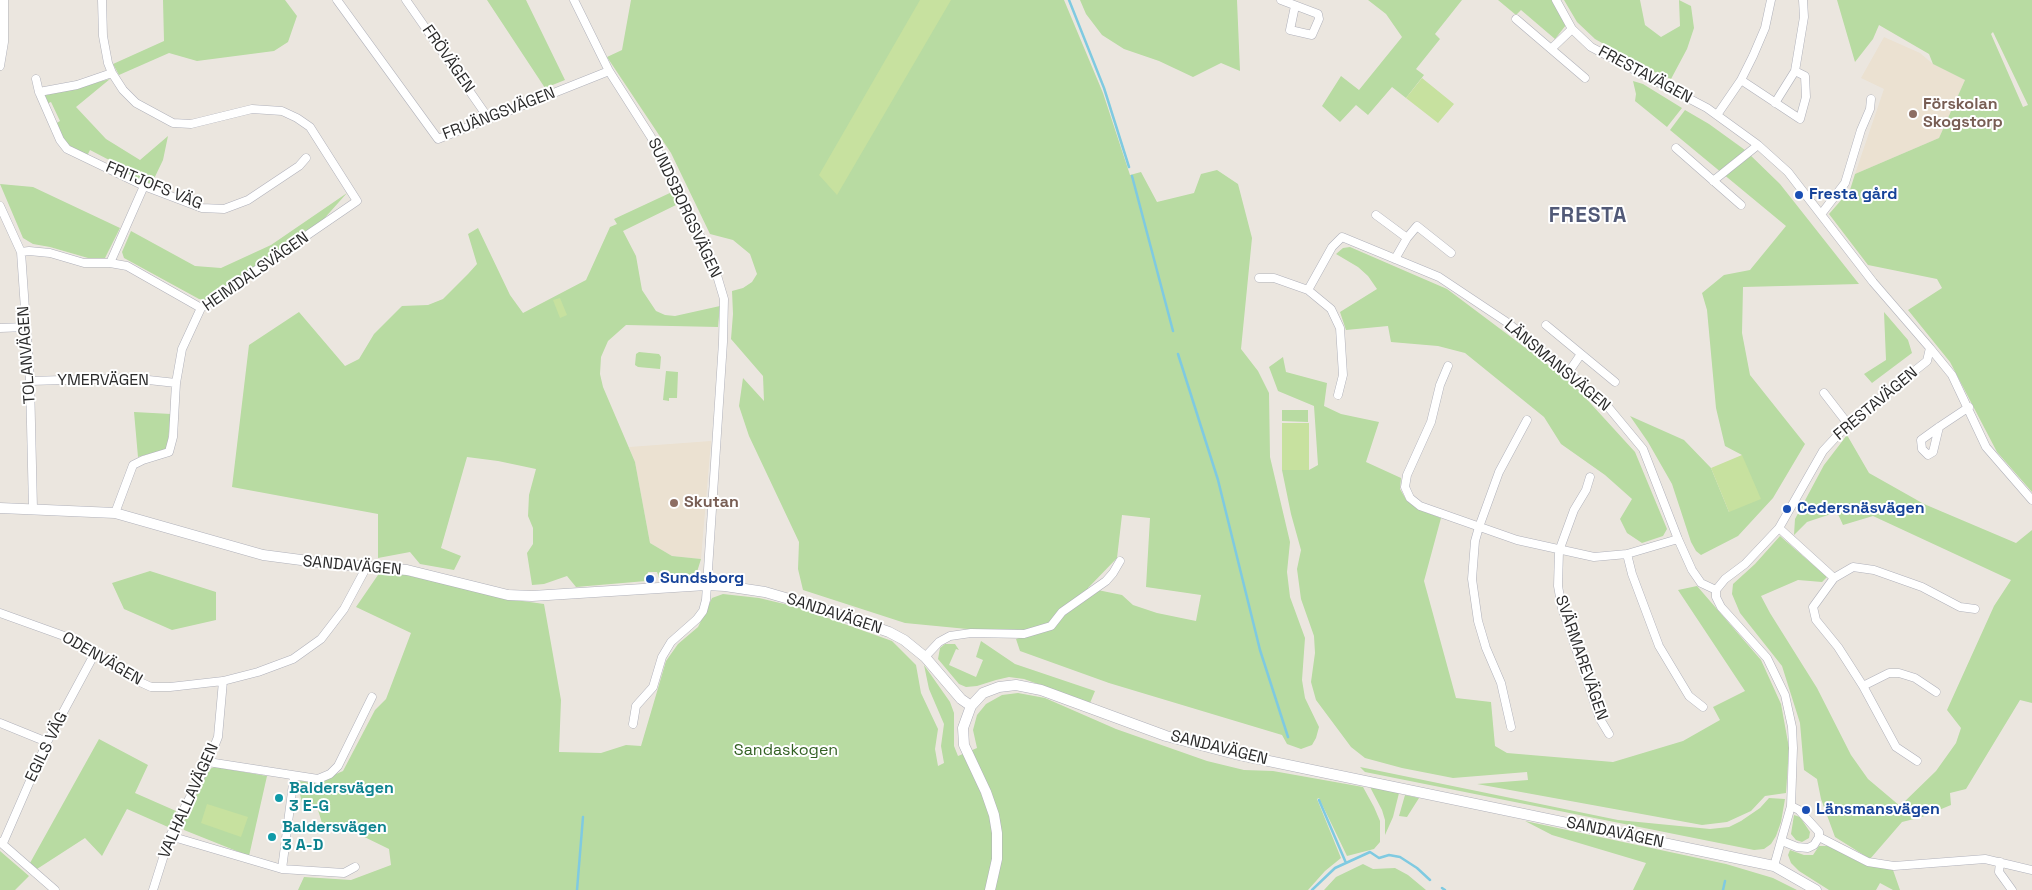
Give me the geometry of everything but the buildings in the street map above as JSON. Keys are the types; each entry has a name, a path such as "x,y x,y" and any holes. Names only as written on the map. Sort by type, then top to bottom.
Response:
{"street":[{"path":"0,66 4,42 4,0"},
{"path":"39,92 77,85 112,73 103,36 102,0"},
{"name":"FRUÄNGSVÄGEN","path":"337,0 438,139 609,70"},
{"name":"FRÖVÄGEN","path":"406,0 489,118"},
{"name":"SUNDSBORGSVÄGEN","path":"574,0 609,70 651,137 713,262 724,299 723,342 706,585"},
{"path":"1281,0 1295,6"},
{"name":"FRESTAVÄGEN","path":"1556,0 1572,28 1591,47 1669,87 1717,115 1758,145 1788,172 1873,282 1930,348 1927,361 1848,424 1822,451 1779,528 1746,564 1725,579 1716,590"},
{"path":"1717,115 1741,80 1765,28 1771,0"},
{"path":"1774,103 1795,71 1804,17 1803,0"},
{"path":"1516,19 1585,78"},
{"path":"1551,49 1572,28"},
{"path":"1741,80 1800,119 1806,97 1805,76 1795,71"},
{"name":"HEIMDALSVÄGEN","path":"112,73 136,103 173,124 191,124 252,108 282,111 298,118 310,127 357,201 201,308 182,349 176,383 173,437 169,452 143,460 134,465 115,513"},
{"name":"FRITJOFS VÄG","path":"36,79 39,92 60,140 67,149 144,186 202,208 224,209 248,200 300,166 306,158"},
{"path":"1822,214 1845,183 1861,130 1870,110 1870,99"},
{"path":"1713,180 1758,145"},
{"path":"1676,148 1741,205"},
{"path":"110,263 144,186"},
{"name":"TOLANVÄGEN","path":"0,206 21,252 30,381 33,508"},
{"path":"1376,215 1407,238"},
{"path":"1395,259 1407,238 1417,226 1451,253"},
{"name":"LÄNSMANSVÄGEN","path":"1308,290 1332,248 1342,237 1439,277 1508,323 1604,402 1643,449 1692,570 1701,582 1716,590"},
{"path":"21,252 50,253 84,263 110,263 127,266 201,308"},
{"path":"1259,278 1274,278 1308,290 1330,309 1340,328 1343,374 1338,395"},
{"path":"1546,325 1615,382"},
{"path":"0,328 26,327"},
{"path":"1930,348 1952,375 1969,407 1986,446 2032,500"},
{"path":"1568,373 1581,354"},
{"path":"1448,366 1440,385 1431,422 1407,475 1405,487 1410,498 1420,506 1517,540 1559,551 1594,557 1627,554 1678,539"},
{"name":"YMERVÄGEN","path":"30,381 130,378 176,383"},
{"path":"1824,393 1848,424"},
{"path":"1939,428 1969,407"},
{"path":"1511,727 1501,683 1486,648 1474,598 1472,579 1475,541 1479,526 1499,472 1527,420"},
{"name":"SVÄRMAREVÄGEN","path":"1590,477 1586,490 1574,510 1559,551 1558,586 1562,608 1600,720 1609,734"},
{"name":"SANDAVÄGEN","path":"0,508 115,513 263,555 324,564 407,570 508,595 524,596 706,585 725,586 796,600 889,632 904,640 925,657 961,699 971,706 983,693 999,687 1016,685 1041,690 1166,736 1236,754 1774,866"},
{"path":"1779,528 1834,578"},
{"path":"1627,554 1632,574 1659,646 1689,696 1703,707"},
{"path":"925,657 939,642 950,636 971,633 1024,634 1051,626 1062,612 1106,581 1114,573 1120,560"},
{"name":"ODENVÄGEN","path":"0,613 64,636 151,687 170,687 223,681 258,672 293,658 321,639 344,609 367,566"},
{"path":"1917,761 1896,747 1863,686 1838,647 1816,620 1813,607 1834,578 1853,567 1868,568 1922,587 1960,607 1975,609"},
{"path":"633,724 636,706 654,686 662,657 671,642 691,625 703,611 706,585"},
{"path":"1716,590 1716,597 1721,607 1767,658 1785,695 1792,726 1793,748 1790,806 1774,866 1816,890"},
{"name":"EGILS VÄG","path":"2,842 47,742 95,653"},
{"path":"1863,686 1889,673 1898,673 1915,678 1936,692"},
{"name":"VALHALLAVÄGEN","path":"153,890 170,836 208,762 218,737 223,681"},
{"path":"208,762 318,779 330,774 338,766 372,697"},
{"path":"971,706 964,728 964,745 986,792 994,815 997,833 997,859 990,890"},
{"path":"0,723 47,742"},
{"path":"282,869 294,776"},
{"path":"1782,841 1796,847 1808,848 1819,837 1819,832 1800,810 1790,806"},
{"path":"170,836 282,869 344,873 355,866"},
{"path":"1819,837 1868,862 1885,865 1894,866 1985,859 2032,870"},
{"path":"2,842 55,890"},
{"path":"2000,862 1999,872 2012,890"}],"shaded area":[{"name":"Förskolan Skogstorp","path":"1884,37 1920,53 1933,64 1965,80 1939,138 1855,174 1884,89 1861,78"},
{"name":"Skutan","path":"711,441 701,559 672,556 650,543 635,462 629,447"}],"green space":[{"path":"163,0 285,0 297,16 288,42 274,51 197,61 169,53 119,75 113,64 164,41"},
{"path":"487,0 526,0 565,80 545,88"},
{"path":"631,0 1064,0 1103,93 1130,175 1141,172 1157,202 1194,193 1201,174 1217,170 1238,184 1252,238 1241,349 1258,371 1269,393 1270,457 1290,542 1287,572 1290,597 1305,638 1302,680 1305,698 1319,727 1312,745 1301,749 1287,744 1282,735 1109,683 1020,651 1016,639 1046,629 988,631 905,623 803,590 798,569 799,542 749,436 739,406 743,378 764,401 763,376 731,339 732,291 743,288 752,282 757,274 750,254 733,240 710,234 671,153 607,57 622,50","holes":["1122,515 1150,518 1146,587 1201,595 1196,621 1157,613 1133,605 1122,595 1088,588 1117,558"]},
{"path":"920,0 951,0 837,195 819,175"},
{"path":"1080,0 1237,0 1240,71 1221,63 1193,77 1159,61 1124,49 1102,35 1086,14"},
{"path":"1368,0 1462,0 1435,34 1440,39 1416,69 1424,75 1406,98 1392,87 1368,115 1356,105 1340,122 1322,106 1341,76 1359,90 1402,37 1386,14"},
{"path":"1498,0 1552,0 1566,25 1555,39 1521,10 1516,15"},
{"path":"1564,0 1640,0 1645,25 1661,37 1680,26 1679,0 1691,6 1694,28 1687,49 1671,79 1648,69 1595,39 1577,22"},
{"path":"1837,0 2032,0 2032,492 1997,452 1950,362 1908,310 1942,288 1937,279 1868,265 1829,214 1850,190 1855,174 1939,138 1965,80 1933,64 1929,54 1879,25 1873,39 1855,62","holes":["1993,32 2028,105 2023,107 1991,34"]},
{"path":"1422,78 1454,104 1438,123 1406,98"},
{"path":"110,79 76,107 106,139 140,160 168,136 163,160 151,185 110,168 113,162 90,150 87,156 69,148 62,139 55,124 60,121 51,102 46,104 43,96"},
{"path":"1633,81 1643,84 1682,108 1667,127 1635,101 1636,94"},
{"path":"1685,110 1709,124 1745,150 1780,184 1859,284 1743,287 1742,333 1750,375 1805,444 1773,498 1738,536 1701,555 1696,551 1691,542 1672,484 1648,442 1630,416 1684,440 1711,468 1729,512 1742,455 1725,446 1716,408 1707,310 1702,293 1724,275 1750,270 1786,226 1670,130"},
{"path":"0,184 33,187 120,228 105,258 88,258 33,244 23,238"},
{"path":"672,192 678,204 623,231 636,256 642,290 656,311 665,315 675,316 720,306 718,327 626,325 608,341 601,357 600,374 603,387 635,462 650,543 672,556 701,559 697,572 691,577 660,580 657,572 648,572 646,581 576,587 567,576 544,584 532,585 527,553 533,544 533,528 528,516 529,495 536,469 498,461 467,457 441,548 461,556 454,570 420,564 410,552 378,558 378,514 232,487 249,345 299,312 345,366 359,359 374,334 402,306 428,305 443,299 468,274 477,264 468,234 478,228 510,295 523,313 586,280 610,227 617,224 614,219"},
{"path":"347,193 322,221 205,300 199,299 124,258 122,252 131,231 195,266 221,268 271,245"},
{"path":"1350,247 1447,289 1571,382 1635,452 1667,529 1663,536 1642,543 1627,533 1620,519 1632,499 1605,475 1561,444 1544,417 1465,353 1438,346 1391,342 1388,326 1346,330 1340,312 1377,289 1368,276 1358,267 1336,254 1343,248"},
{"path":"560,298 567,315 560,318 553,300"},
{"path":"1884,312 1908,340 1912,353 1872,383 1864,374 1886,360"},
{"path":"639,352 659,354 661,357 660,369 638,367 635,365 636,354"},
{"path":"1283,357 1286,372 1327,383 1324,406 1341,414 1379,422 1366,462 1401,478 1400,489 1407,501 1420,510 1441,518 1424,581 1456,698 1491,702 1495,746 1507,753 1613,762 1683,741 1720,720 1713,707 1745,691 1678,590 1697,586 1761,660 1781,704 1789,748 1786,793 1765,796 1751,811 1727,822 1702,825 1477,784 1528,780 1527,772 1453,778 1402,768 1365,758 1351,747 1316,700 1311,682 1315,653 1314,636 1301,599 1297,569 1301,550 1282,470 1309,470 1318,465 1314,406 1278,391 1269,367"},
{"path":"666,371 678,372 677,398 669,398 669,401 663,400"},
{"path":"1282,410 1308,410 1308,422 1282,421"},
{"path":"134,412 171,414 167,449 138,457"},
{"path":"1282,423 1309,423 1309,470 1282,470"},
{"path":"1847,435 1869,473 1924,504 2016,543 2032,530 2032,703 2020,700 1966,789 1950,793 1951,805 1922,817 1902,822 1870,859 1835,837 1821,799 1817,779 1804,770 1800,723 1782,666 1740,613 1732,594 1733,584 1755,564 1780,536 1827,577 1822,582 1798,580 1761,596 1817,688 1851,755 1868,779 1900,806 1936,771 1956,743 1961,728 1947,710 1994,606 2011,580 1873,516 1843,525 1837,512 1807,522 1794,535 1795,519 1824,465"},
{"path":"1742,455 1761,499 1729,512 1711,468"},
{"path":"150,571 216,592 216,620 172,630 124,609 112,583"},
{"name":"Sandaskogen","path":"380,572 406,575 508,599 544,604 561,700 559,752 601,753 626,745 641,746 666,661 678,644 698,627 712,598 723,594 759,598 797,607 892,641 916,665 921,693 938,729 935,749 938,766 944,763 941,746 944,724 929,689 924,665 950,702 954,713 954,746 958,756 977,748 973,730 977,715 986,704 1002,695 1018,693 1045,698 1116,729 1207,761 1244,770 1273,771 1363,787 1380,821 1380,842 1374,849 1347,856 1319,798 1317,799 1341,858 1325,871 1308,890 298,890 304,877 351,880 391,865 389,849 350,830 322,823 318,810 302,803 297,781 318,782 343,771 375,710 386,699 411,633 356,607"},
{"path":"981,641 1015,664 1095,691 1090,703 1024,679 1009,677 977,686 966,687 959,684 938,659 940,648 945,644 955,644 959,650 956,649 949,665 976,677 983,660 976,657"},
{"path":"99,739 148,765 135,793 176,811 168,827 127,809 102,856 85,838 37,869 30,863"},
{"path":"215,767 267,776 249,856 184,830 182,825 209,769"},
{"path":"1360,767 1618,820 1710,829 1729,827 1741,821 1760,808 1769,798 1785,799 1781,822 1776,836 1771,844 1764,849 1754,850 1365,772"},
{"path":"1370,787 1399,793 1393,817 1385,835 1385,820 1382,810"},
{"path":"1405,795 1419,798 1407,817 1399,816"},
{"path":"207,804 248,817 241,837 201,823"},
{"path":"1794,815 1800,817 1810,832 1809,838 1802,842 1796,840 1791,834"},
{"path":"1525,821 1726,864 1773,878 1797,890 1633,890 1646,863 1552,835"},
{"path":"1819,846 1828,846 1863,864 1893,870 1900,890 1893,890 1880,883 1876,890 1829,890 1799,871 1791,863 1788,855 1790,850 1804,855 1813,855"},
{"path":"0,851 29,876 15,890 0,890"},
{"path":"1363,864 1373,869 1395,868 1408,875 1426,890 1324,890 1336,877"}],"waterway":[{"path":"1069,0 1104,88 1129,167"},
{"path":"1132,176 1173,331"},
{"path":"1178,354 1218,480 1260,650 1288,737"},
{"path":"1319,800 1346,863"},
{"path":"577,890 583,817"},
{"path":"1312,890 1335,868 1370,852 1379,858 1389,855 1400,857 1417,868 1430,880"},
{"path":"1723,890 1725,881"}],"place":[{"name":"Förskolan Skogstorp","path":"1913,114"},
{"name":"Fresta gård","path":"1799,195"},
{"name":"Skutan","path":"674,503"},
{"name":"Cedersnäsvägen","path":"1787,509"},
{"name":"Sundsborg","path":"650,579"},
{"name":"Baldersvägen 3 E-G","path":"279,798"},
{"name":"Länsmansvägen","path":"1806,810"},
{"name":"Baldersvägen 3 A-D","path":"272,837"}],"district":[{"name":"FRESTA","path":"1588,216"}]}
